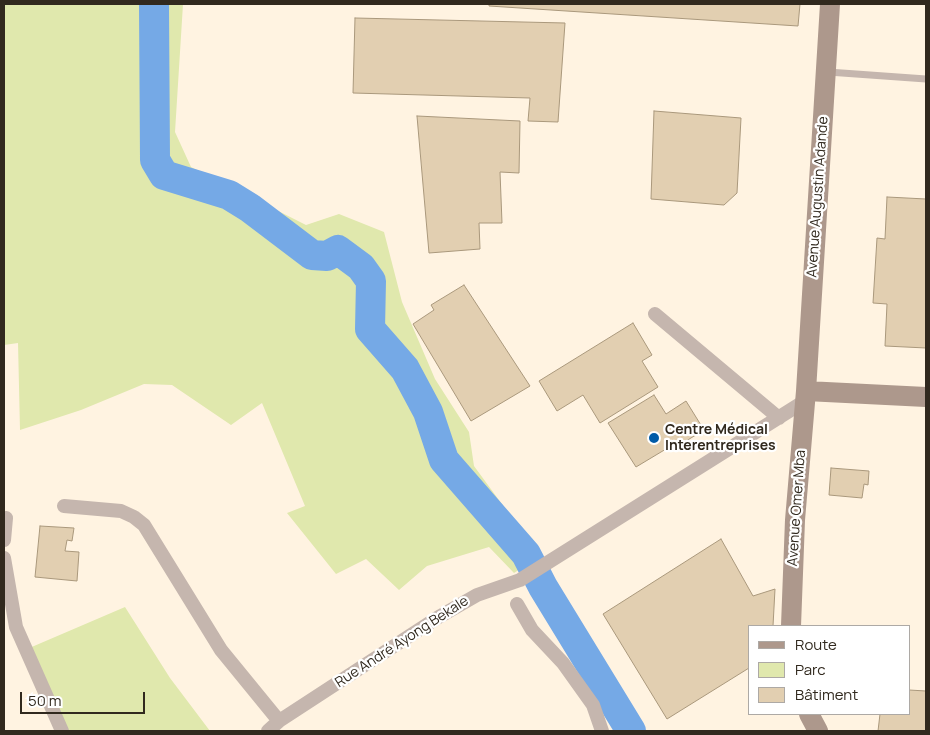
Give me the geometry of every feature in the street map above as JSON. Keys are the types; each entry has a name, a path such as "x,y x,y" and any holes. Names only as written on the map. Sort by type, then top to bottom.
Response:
{"street":[{"name":"Avenue Augustin Adande","path":"805,396 830,4"},
{"path":"655,314 779,418"},
{"path":"805,396 926,397"},
{"name":"Rue André Ayong Bekale","path":"268,731 279,721 437,618 477,595 520,580 779,418 805,396"},
{"name":"Avenue Omer Mba","path":"791,625 795,520 805,396"},
{"path":"64,506 121,511 134,517 144,525 221,650 279,721"},
{"path":"4,540 6,518"},
{"path":"4,558 16,627 62,731"},
{"path":"517,604 532,630 563,663 593,705 602,731"},
{"path":"810,715 818,731"}],"lane":[{"path":"825,72 926,79"}],"green space":[{"path":"4,4 183,4 175,132 191,167 306,225 339,214 384,232 402,302 435,379 469,432 474,466 540,556 514,573 489,547 427,566 399,590 366,559 336,574 287,513 305,506 262,403 231,425 172,385 144,384 81,410 20,430 18,343 4,345"},
{"path":"125,607 170,678 210,731 62,731 27,649"}],"building":[{"path":"489,4 800,4 798,26 489,6"},
{"path":"355,18 565,23 558,122 528,121 530,98 353,93"},
{"path":"654,111 741,118 737,193 724,205 651,199"},
{"path":"417,116 520,121 519,173 500,172 502,223 479,223 480,249 429,253"},
{"path":"887,197 926,199 926,348 885,346 887,304 873,303 877,238 885,239"},
{"path":"464,285 530,386 471,421 413,324 434,310 431,305"},
{"path":"633,323 652,355 642,361 658,387 600,423 583,395 557,411 539,381"},
{"name":"Centre Médical Interentreprises","path":"654,395 666,414 686,401 704,430 673,449 671,446 636,467 608,423"},
{"path":"831,468 869,471 868,485 864,484 862,498 829,495"},
{"path":"40,526 74,528 72,541 67,540 65,551 79,552 77,581 35,577"},
{"path":"721,539 753,596 775,589 773,625 748,625 748,669 667,719 603,614"},
{"path":"910,690 926,691 926,731 878,731 880,715 910,715"}],"waterway":[{"path":"154,4 155,160 164,175 229,195 250,208 312,255 327,256 338,250 361,267 371,281 370,329 405,369 428,412 444,460 526,554 543,587 631,731"}],"place":[{"name":"Centre Médical Interentreprises","path":"654,438"}]}
